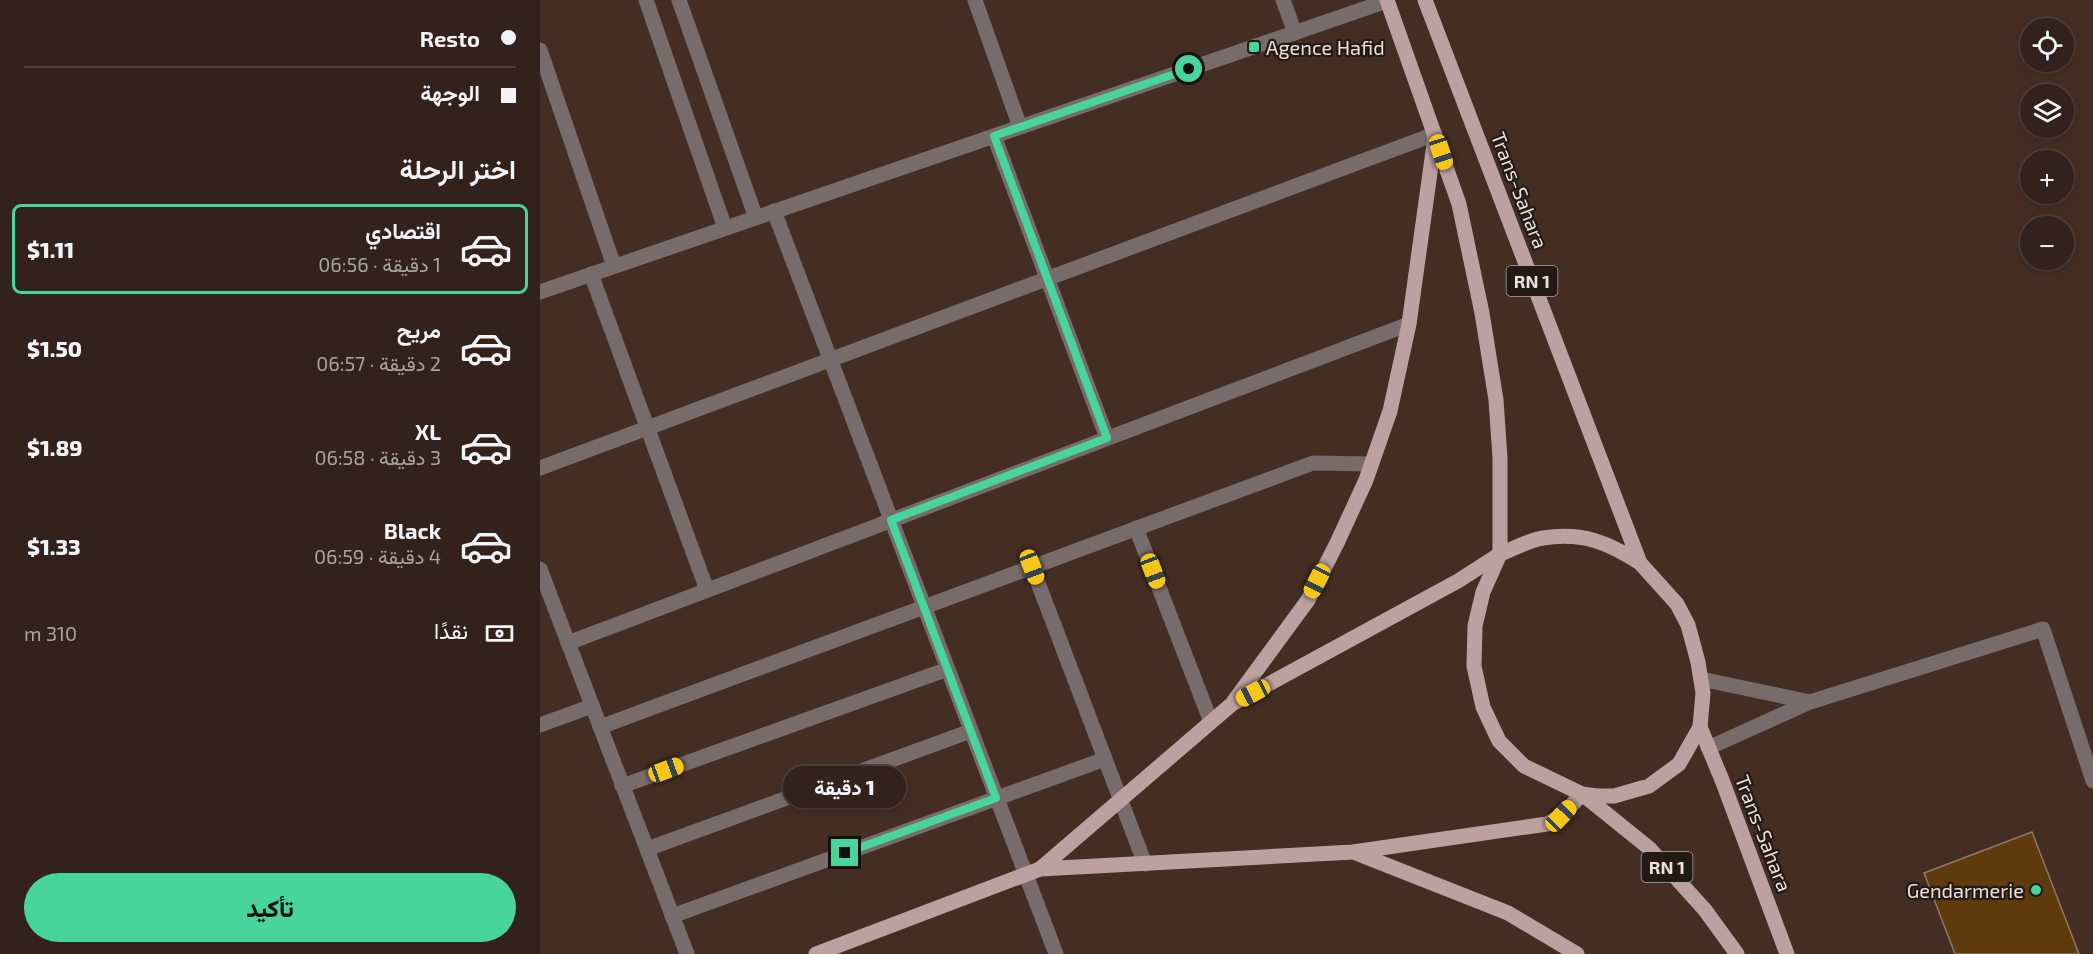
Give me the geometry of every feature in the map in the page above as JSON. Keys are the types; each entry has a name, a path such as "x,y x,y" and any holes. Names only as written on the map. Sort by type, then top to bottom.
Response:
{"main road":[{"name":"RN 1","path":"1387,0 1459,204 1482,313 1492,378 1500,458 1500,554"},
{"name":"Trans-Sahara","path":"1425,0 1640,563"},
{"path":"1232,704 1308,600 1337,543 1371,464 1390,411 1408,324 1435,134"},
{"path":"1033,872 1232,704 1458,581 1500,554 1542,538 1580,537 1614,546 1640,563 1677,604 1688,625 1703,693 1700,727 1678,764 1649,786 1614,796 1582,794 1524,766 1498,741 1484,707 1474,666 1475,626 1484,592 1500,554"},
{"name":"Trans-Sahara","path":"1700,727 1787,954"},
{"path":"816,954 1033,872 1353,852 1547,824 1561,816 1582,794"},
{"name":"RN 1","path":"1582,794 1649,848 1705,910 1737,954"},
{"path":"1353,852 1508,914 1577,954"}],"street":[{"path":"646,0 724,228"},
{"path":"679,0 756,218"},
{"path":"975,0 1020,127"},
{"path":"1283,0 1295,33"},
{"path":"540,292 1387,0"},
{"path":"540,50 614,266"},
{"path":"540,468 1435,134"},
{"path":"994,136 1107,438"},
{"path":"774,211 996,798 1033,872 1056,954"},
{"path":"591,274 707,590"},
{"path":"568,643 1408,324"},
{"path":"600,726 1313,463 1371,464"},
{"path":"1136,528 1211,722"},
{"path":"1032,567 1145,864"},
{"path":"540,569 687,954"},
{"path":"1708,748 1810,702 2043,629 2093,781"},
{"path":"622,786 948,669"},
{"path":"1701,679 1810,702"},
{"path":"540,725 592,706"},
{"path":"647,849 971,731"},
{"path":"672,916 1105,759"}],"building":[{"path":"2032,832 2079,954 1955,954 1924,873"}],"place":[{"name":"Agence Hafid","path":"1254,47"},
{"name":"Gendarmerie","path":"2036,890"}],"route":[{"path":"845,853 996,798 891,520 1107,438 994,136 1189,69"}]}
